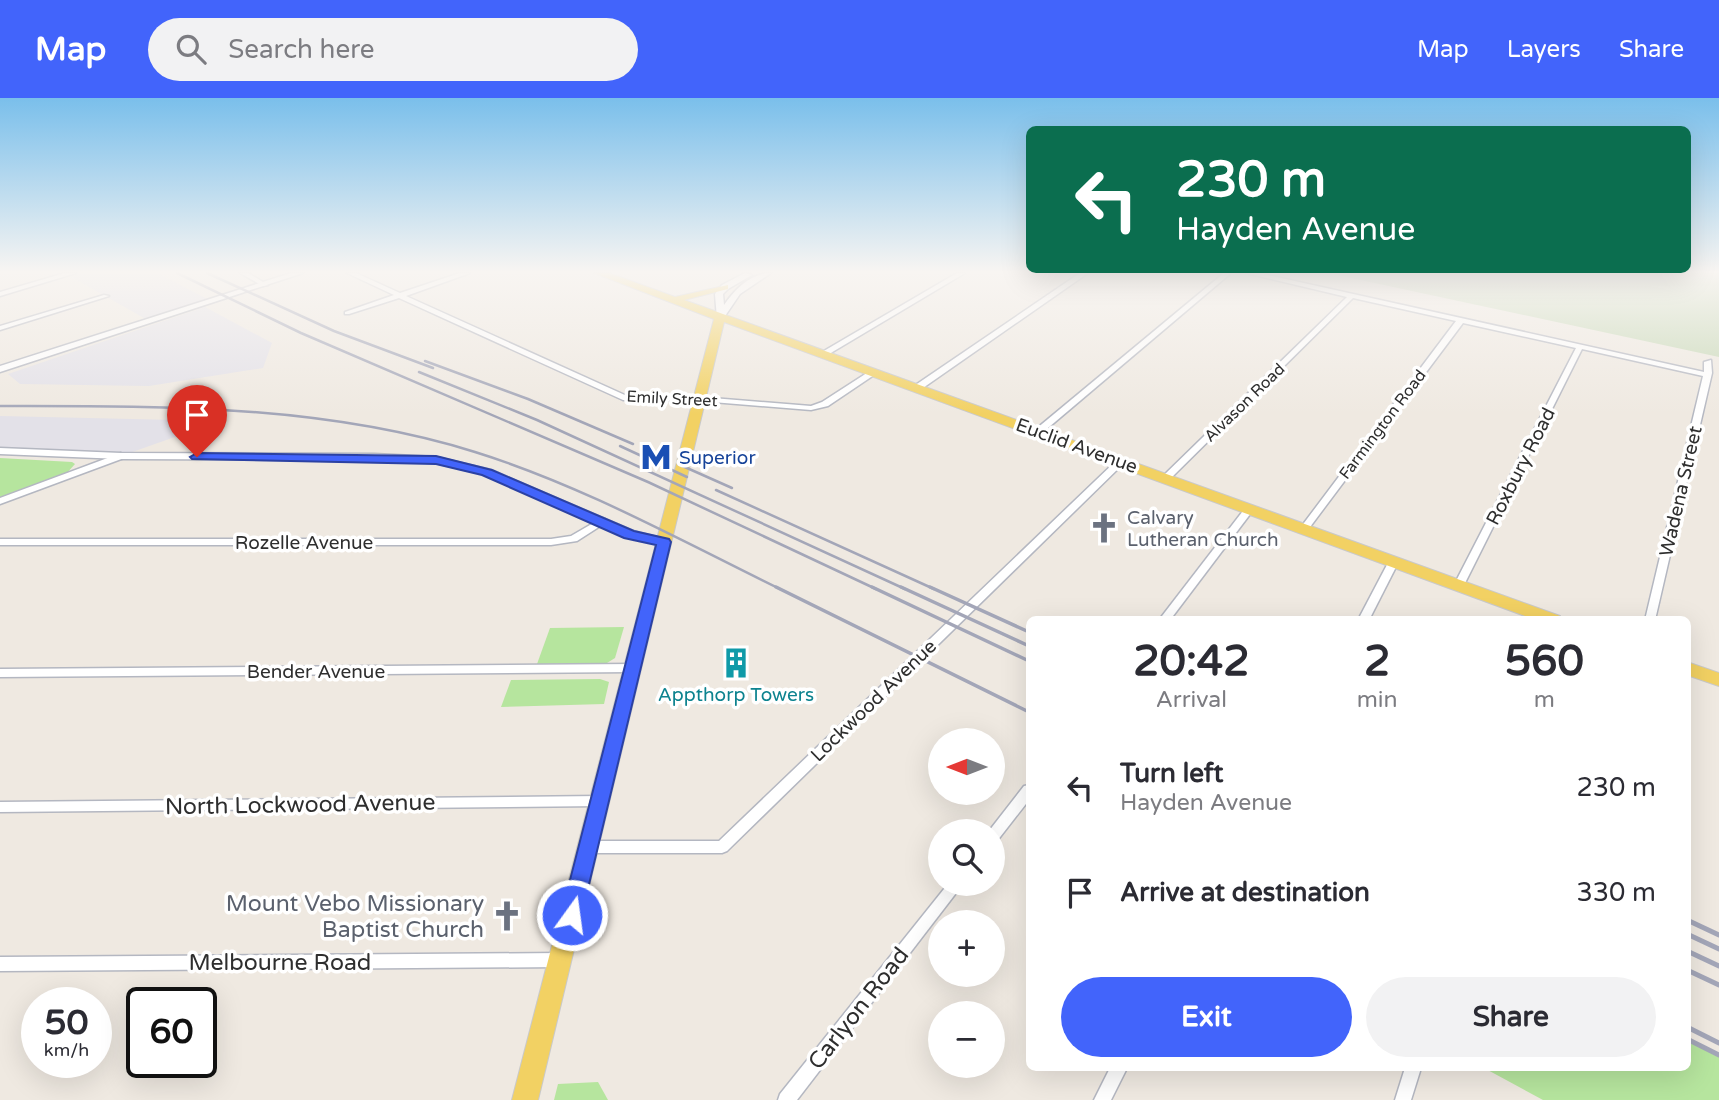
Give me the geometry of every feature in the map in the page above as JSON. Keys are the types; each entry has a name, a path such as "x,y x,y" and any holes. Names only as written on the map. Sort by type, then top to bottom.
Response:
{"main road":[{"path":"525,1100 719,320"},
{"name":"Euclid Avenue","path":"727,320 1542,616"},
{"path":"1691,670 1719,680"}],"street":[{"path":"0,328 27,320"},
{"path":"0,369 155,320"},
{"name":"Emily Street","path":"453,320 626,398 700,399 811,408 825,404 873,373"},
{"path":"821,355 882,320"},
{"path":"917,388 1017,320"},
{"path":"1039,431 1172,320"},
{"name":"Alvason Road","path":"1166,478 1328,320"},
{"path":"1461,320 1711,375"},
{"name":"Farmington Road","path":"1304,529 1461,320"},
{"name":"Roxbury Road","path":"1459,585 1580,346"},
{"name":"Wadena Street","path":"1651,616 1711,375 1708,362"},
{"path":"0,452 436,460 487,472 629,534 664,542"},
{"path":"0,501 121,456"},
{"name":"Lockwood Avenue","path":"590,847 722,847 1120,462"},
{"path":"1167,616 1248,509"},
{"name":"Rozelle Avenue","path":"0,542 559,542 574,539 602,521"},
{"path":"1365,616 1394,561"},
{"name":"Bender Avenue","path":"0,673 633,668"},
{"path":"1005,820 1026,794"},
{"name":"North Lockwood Avenue","path":"0,807 600,802"},
{"name":"Carlyon Road","path":"786,1100 947,896"},
{"name":"Melbourne Road","path":"0,964 561,960"},
{"path":"1101,1100 1117,1071"},
{"path":"1403,1100 1412,1071"}],"shaded area":[{"path":"167,320 229,320 272,343 263,368 149,386 20,384 8,374"},
{"path":"0,416 220,421 121,456 0,451"}],"green space":[{"path":"1546,320 1719,320 1719,357"},
{"path":"0,458 75,464 66,474 0,498"},
{"path":"624,627 615,658 607,663 537,664 550,628"},
{"path":"600,679 609,682 604,704 501,707 511,680"},
{"path":"1691,1041 1719,1055 1719,1100 1543,1100 1490,1071 1691,1071"},
{"path":"598,1082 608,1100 554,1100 558,1084"}],"railway":[{"path":"274,320 648,482 876,589"},
{"path":"309,320 433,368"},
{"path":"425,361 528,399 633,444"},
{"path":"419,372 537,420 905,589"},
{"path":"0,406 119,406 239,411 299,416 417,436 475,452 553,480 630,514 776,587"},
{"path":"620,446 687,477"},
{"path":"678,464 732,488"},
{"path":"716,490 934,589"},
{"path":"776,587 1026,711"},
{"path":"776,587 780,589"},
{"path":"872,587 1026,660"},
{"path":"901,587 1026,645"},
{"path":"930,587 1026,631"},
{"path":"1691,922 1719,935"},
{"path":"1691,936 1719,949"},
{"path":"1691,953 1719,966"},
{"path":"1691,972 1719,985"},
{"path":"1691,1029 1719,1043"},
{"path":"1691,1041 1719,1055"}],"place":[{"name":"Superior","path":"656,457"},
{"name":"Calvary Lutheran Church","path":"1104,528"},
{"name":"Appthorp Towers","path":"736,663"},
{"name":"Mount Vebo Missionary Baptist Church","path":"507,916"}],"route":[{"path":"197,457 374,457 436,460 487,472 629,534 664,542 572,915"}]}
